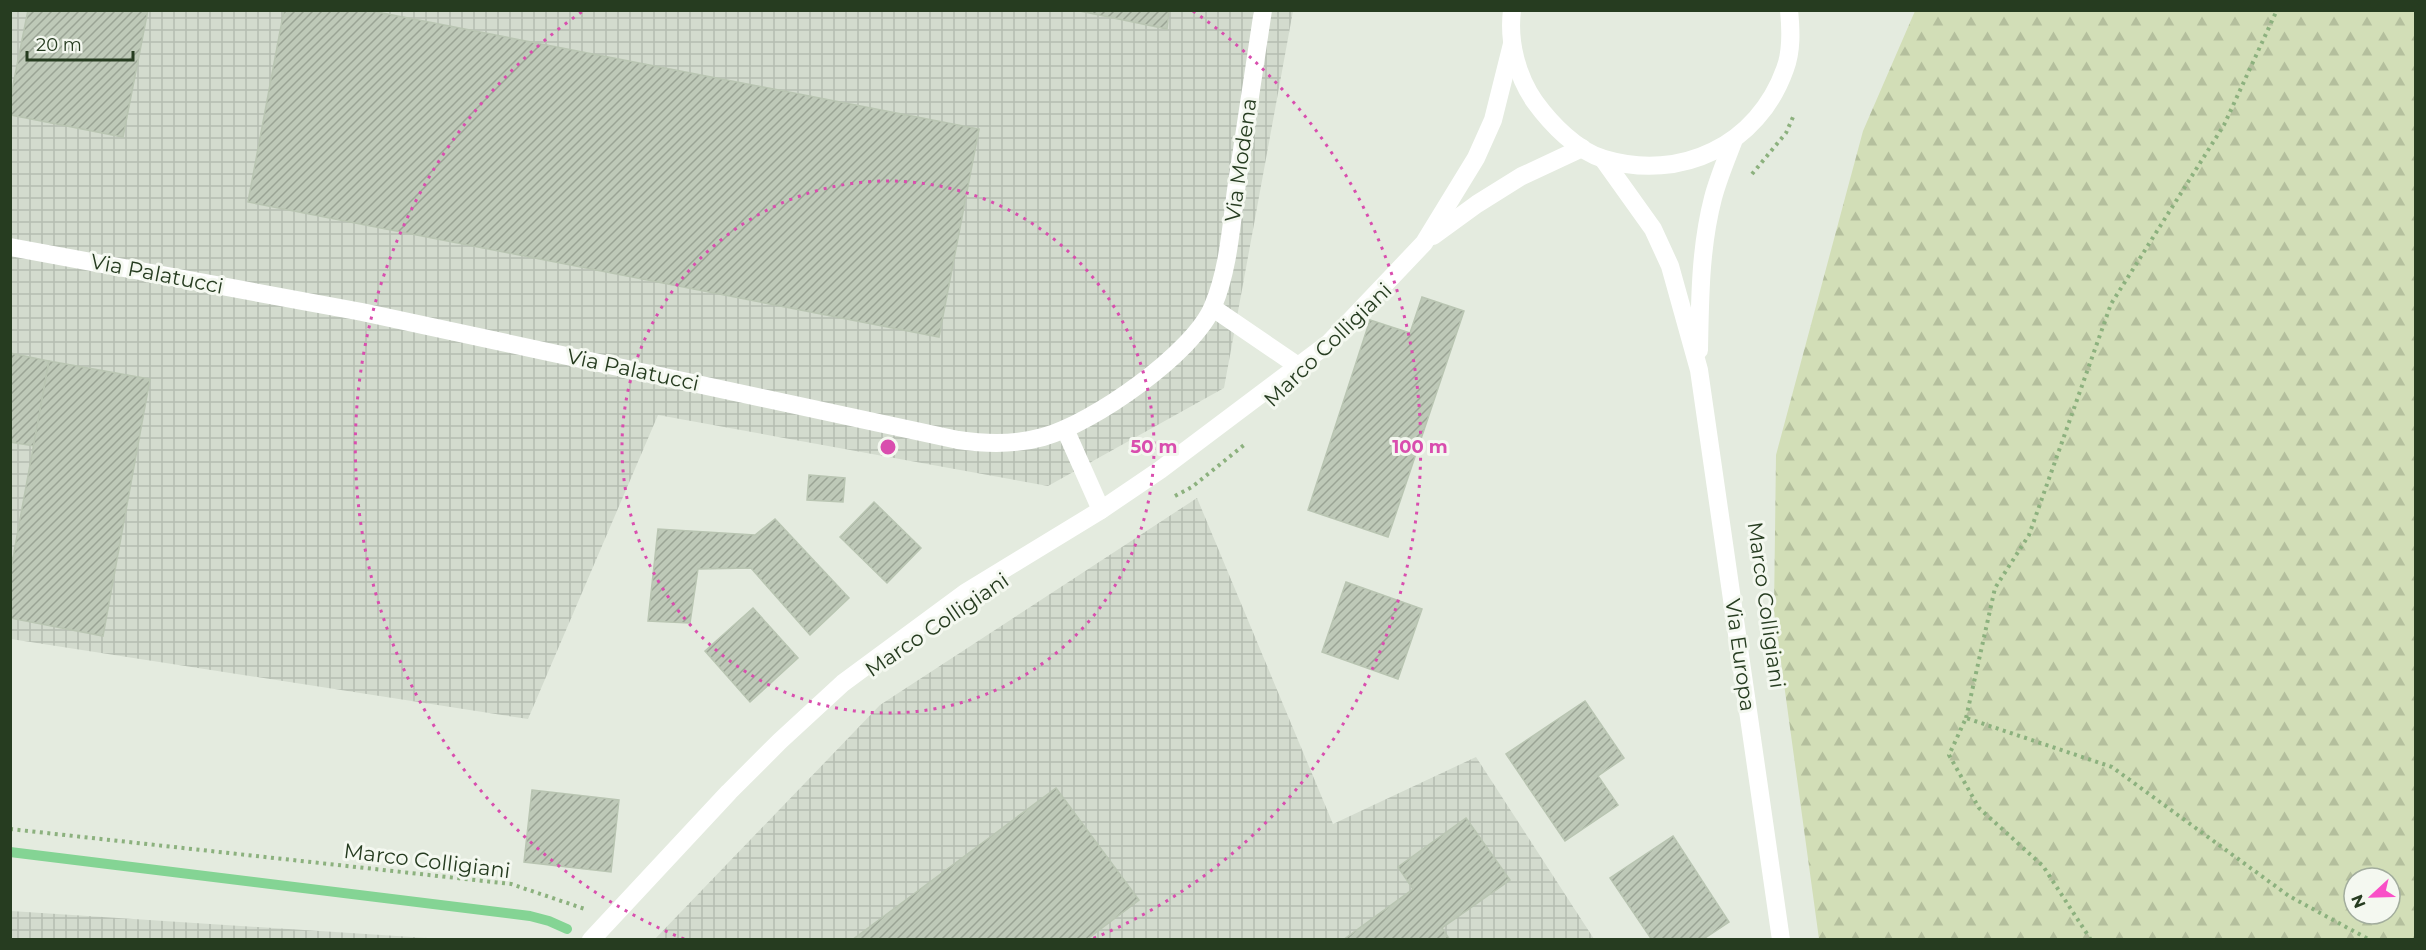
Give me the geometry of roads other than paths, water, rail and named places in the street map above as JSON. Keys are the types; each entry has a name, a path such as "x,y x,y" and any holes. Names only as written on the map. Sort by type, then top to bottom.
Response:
{"street":[{"name":"Via Modena","path":"1213,308 1229,240 1263,10"},
{"name":"Via Europa","path":"1512,10 1512,44 1522,79 1547,119 1582,148 1603,159 1655,166 1700,158 1733,141 1761,113 1776,92 1786,67 1791,34 1789,10"},
{"path":"1424,243 1476,158 1493,120 1512,44"},
{"name":"Via Europa","path":"1699,370 1701,283 1705,239 1713,198 1733,141"},
{"path":"591,939 746,775 843,683 965,593 1101,510 1160,470 1329,343 1424,243 1477,204 1522,176 1582,148"},
{"name":"Via Europa","path":"1603,159 1653,229 1670,266 1699,370 1781,939"},
{"name":"Via Palatucci","path":"10,247 374,314 958,440 994,444 1044,437 1065,429 1108,405 1168,361 1191,337 1213,308"},
{"path":"1213,308 1298,366"},
{"path":"1065,429 1101,510"}],"waterway":[{"path":"10,852 530,916 567,929"}]}
